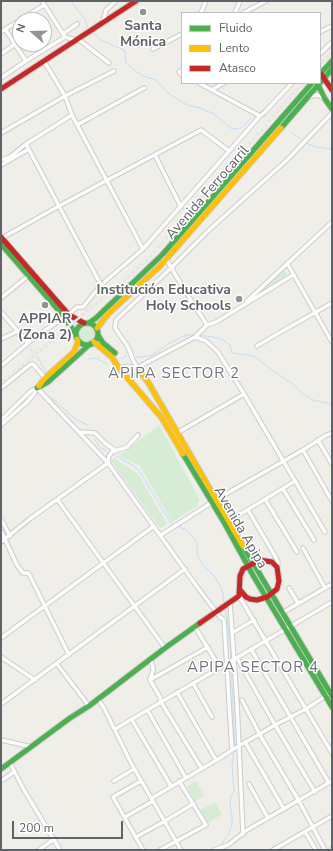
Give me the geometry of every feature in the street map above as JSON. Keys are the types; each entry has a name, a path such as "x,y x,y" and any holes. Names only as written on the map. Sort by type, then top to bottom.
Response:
{"main road":[{"path":"1,89 136,1"},
{"name":"Avenida Ferrocarril","path":"322,75 332,61"},
{"name":"Avenida Ferrocarril","path":"322,75 332,69"},
{"path":"322,75 332,90"},
{"name":"Avenida Ferrocarril","path":"86,323 96,318 164,257 311,84"},
{"path":"318,84 325,99 332,109"},
{"name":"Avenida Ferrocarril","path":"97,328 108,314 164,257 318,84"},
{"path":"1,237 67,317 82,344 92,343"},
{"path":"1,244 28,276 67,317 93,324 97,328 98,335 92,343 37,388"},
{"path":"46,380 74,352 78,342 78,327 86,323"},
{"name":"Avenida Apipa","path":"98,335 114,355 118,367 162,418 248,566 282,613 288,627 332,708"},
{"name":"Avenida Apipa","path":"92,343 114,355"},
{"name":"Avenida Apipa","path":"138,369 148,382 217,499 253,563 269,596 331,693"},
{"path":"1,769 70,718 89,706 165,648 239,596 240,576 243,569 260,560 272,562 277,567 279,581 276,589 269,596 257,600 250,599 240,590"}],"street":[{"path":"42,1 64,35 78,39 109,63"},
{"path":"103,22 106,10 116,1"},
{"path":"201,12 206,1"},
{"path":"235,12 240,1"},
{"path":"244,12 266,1"},
{"path":"33,12 44,5"},
{"path":"1,78 64,35 77,24"},
{"path":"1,32 12,25"},
{"path":"321,32 332,26"},
{"path":"5,29 12,40"},
{"path":"152,50 181,35"},
{"path":"321,53 332,42"},
{"path":"1,54 12,46"},
{"path":"20,52 26,61"},
{"path":"44,61 65,96 72,115 143,249"},
{"path":"1,133 65,96 114,71"},
{"path":"201,84 260,116"},
{"path":"213,89 222,84"},
{"path":"1,366 28,343 67,317 77,307 83,306 101,286 143,249 260,116 291,84"},
{"path":"77,124 144,88"},
{"path":"306,98 315,94 325,99"},
{"path":"171,268 208,230 287,160 332,113"},
{"path":"1,160 10,157 26,144 72,115"},
{"path":"1,237 201,130 229,151"},
{"path":"26,144 101,286"},
{"path":"1,165 29,149"},
{"path":"154,155 181,207"},
{"path":"242,306 332,222"},
{"path":"164,257 207,325"},
{"path":"287,263 332,342"},
{"name":"Avenida Apipa","path":"138,369 128,347 115,328 116,320 171,268"},
{"path":"118,367 133,367 138,369 142,365 195,337 207,325 216,322 293,274"},
{"path":"1,298 28,276"},
{"path":"258,346 332,303"},
{"path":"1,312 28,343"},
{"path":"1,339 18,331"},
{"path":"195,337 206,341 218,352 325,532"},
{"path":"1,388 31,364 33,364 46,380"},
{"path":"1,420 32,390 37,388"},
{"path":"1,425 31,398 37,388"},
{"path":"37,388 108,463 216,612 224,620 232,750"},
{"path":"173,436 244,394"},
{"path":"79,432 95,433 106,444 115,450"},
{"path":"161,535 217,499 332,433"},
{"path":"1,542 31,518 108,463 110,455 115,450 127,447 138,435"},
{"path":"318,440 332,464"},
{"path":"303,450 332,500"},
{"path":"229,521 295,481"},
{"path":"283,488 314,540"},
{"path":"57,499 165,648"},
{"path":"265,499 297,552"},
{"path":"248,510 275,556 278,562 277,567"},
{"path":"1,519 10,536"},
{"path":"1,638 154,526"},
{"path":"1,531 17,565 23,572 28,573 30,576 69,654"},
{"path":"303,548 325,588"},
{"path":"1,704 185,569"},
{"path":"282,613 332,584"},
{"path":"289,588 298,603"},
{"path":"239,596 332,753"},
{"path":"115,729 332,602"},
{"path":"230,603 235,659 243,834"},
{"path":"232,632 254,620"},
{"path":"196,627 220,668"},
{"path":"150,680 208,647"},
{"path":"214,850 228,845 247,830 330,782 251,649"},
{"path":"1,657 35,680"},
{"path":"150,659 153,667 150,680 161,702 202,769"},
{"path":"235,659 314,792"},
{"path":"57,664 89,706"},
{"path":"192,683 212,717"},
{"path":"177,692 216,760"},
{"path":"125,817 153,800 171,786 331,693"},
{"path":"98,699 115,729 134,769 181,850"},
{"path":"242,700 325,850"},
{"path":"148,711 186,778"},
{"path":"132,720 171,786"},
{"path":"1,740 32,747"},
{"path":"245,742 284,809"},
{"path":"10,763 60,850"},
{"path":"114,781 134,769"},
{"path":"1,780 14,772"},
{"path":"141,781 114,797 143,850"},
{"path":"160,850 206,825 179,782"},
{"path":"249,784 268,818"},
{"path":"136,837 165,822 193,804"},
{"path":"273,850 332,816"},
{"path":"305,832 316,850"},
{"path":"39,850 54,839"},
{"path":"228,845 230,850"}],"green space":[{"path":"284,269 288,275 256,295"},
{"path":"87,326 93,328 95,334 93,340 87,342 81,340 79,334 81,328"},
{"path":"122,371 131,371 136,373 139,378 133,380"},
{"path":"159,425 200,500 197,506 172,522 140,466 119,456"},
{"path":"114,458 138,474 167,524 160,528 111,461"},
{"path":"196,781 204,796 195,801 187,787"},
{"path":"215,802 222,814 207,824 199,811"}],"waterway":[{"path":"71,1 86,21 89,29"},
{"path":"93,33 101,40 124,50 126,63 134,70 143,76 156,80 168,93 187,105 200,108 214,114 232,129 241,128 251,118"},
{"path":"291,132 303,141"},
{"path":"306,143 316,147 332,149"},
{"path":"136,357 152,355 168,344 184,336 195,334"},
{"path":"199,335 220,338 230,345 232,353 254,356 293,384 303,394 313,400 332,404"},
{"path":"29,348 34,353"},
{"path":"121,359 127,355"},
{"path":"37,356 46,372"},
{"path":"89,359 96,358 108,365"},
{"path":"51,397 75,419 88,425"},
{"path":"94,439 101,448 107,451"},
{"path":"116,456 134,466 140,472 173,525"},
{"path":"178,526 186,530 197,542 197,554 203,565 215,577 220,586 223,593 224,605"},
{"path":"225,608 231,658"},
{"path":"231,665 235,746"},
{"path":"221,845 228,835 232,824 230,805 231,796 234,791 232,765 234,751"}],"railway":[{"path":"321,63 332,52"},
{"path":"1,383 150,257 302,84"}],"traffic: fast":[{"path":"321,73 332,61"},
{"path":"321,82 332,69"},
{"path":"89,323 162,255 311,84"},
{"path":"318,84 332,109"},
{"path":"281,128 319,84"},
{"path":"1,244 61,313 76,334"},
{"path":"87,323 95,326 98,334 95,342 87,345 79,342 76,334 79,326 87,323"},
{"path":"98,335 103,343 115,353"},
{"path":"37,388 48,382 90,344"},
{"path":"183,454 225,524 254,577 332,707"},
{"path":"243,546 332,696"},
{"path":"1,769 70,718 89,706 200,623"}],"traffic: slow":[{"path":"97,328 108,314 160,266 281,128"},
{"path":"39,386 45,378 74,352 78,342 77,339"},
{"path":"94,342 112,357 118,367 162,418 183,454"},
{"path":"138,369 148,382 243,546"}],"traffic: jam":[{"path":"1,89 136,1"},
{"path":"321,74 332,90"},
{"path":"1,237 69,315 84,323"},
{"path":"200,623 239,596 240,576 243,569 260,560 272,562 277,567 279,581 277,589 267,597 257,600 250,599 240,590"}],"place":[{"name":"Santa Mónica","path":"143,12"},
{"name":"Institución Educativa Holy Schools","path":"239,299"},
{"name":"APPIAR (Zona 2)","path":"45,305"}],"district":[{"name":"APIPA SECTOR 2","path":"174,374"},
{"name":"APIPA SECTOR 4","path":"253,668"}]}
